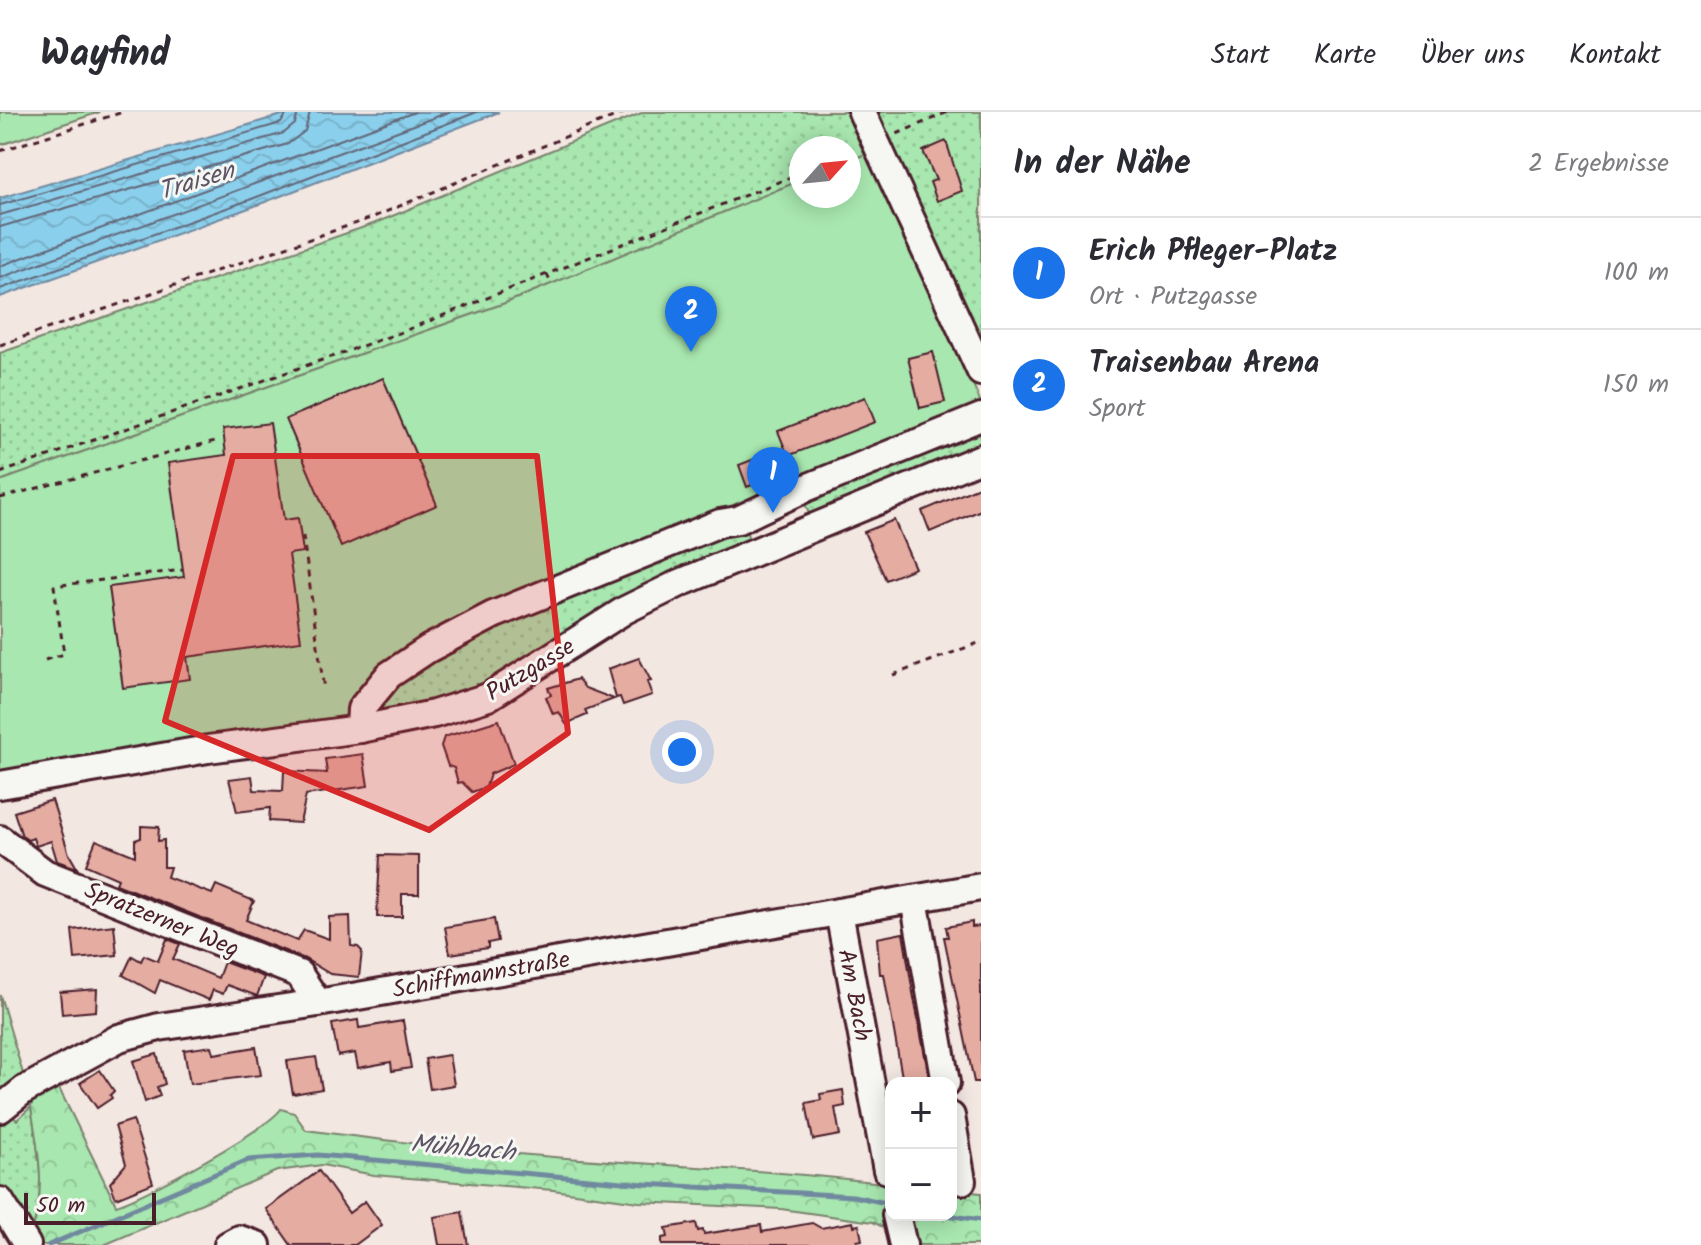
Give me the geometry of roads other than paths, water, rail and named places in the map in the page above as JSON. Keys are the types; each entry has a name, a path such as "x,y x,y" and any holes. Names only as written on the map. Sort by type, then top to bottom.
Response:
{"street":[{"path":"862,112 981,372"},
{"path":"360,729 361,709 389,675 428,649 493,615 791,489 806,488 981,417"},
{"name":"Putzgasse","path":"0,785 205,749 360,729 434,714 488,697 625,610 981,458"},
{"path":"791,489 808,530"},
{"name":"Spratzerner Weg","path":"0,839 45,873 299,974 318,1003"},
{"name":"Schiffmannstraße","path":"0,1109 24,1090 119,1038 159,1027 318,1003 981,887"},
{"path":"914,899 945,1077"},
{"name":"Am Bach","path":"839,912 885,1153"},
{"path":"957,1144 965,1181"},
{"path":"0,1201 22,1234"},
{"path":"898,1221 903,1245"},
{"path":"228,1245 239,1239 257,1245"}],"water":[{"name":"Traisen","path":"292,112 499,112 252,207 0,297 0,198"}],"waterway":[{"name":"Mühlbach","path":"49,1245 248,1160 318,1155 645,1184 853,1196 885,1203"},
{"name":"Mühlbach","path":"957,1217 981,1220"}],"place":[{"name":"Traisenbau Arena","path":"691,352"},
{"name":"Erich Pfleger-Platz","path":"773,513"}]}
